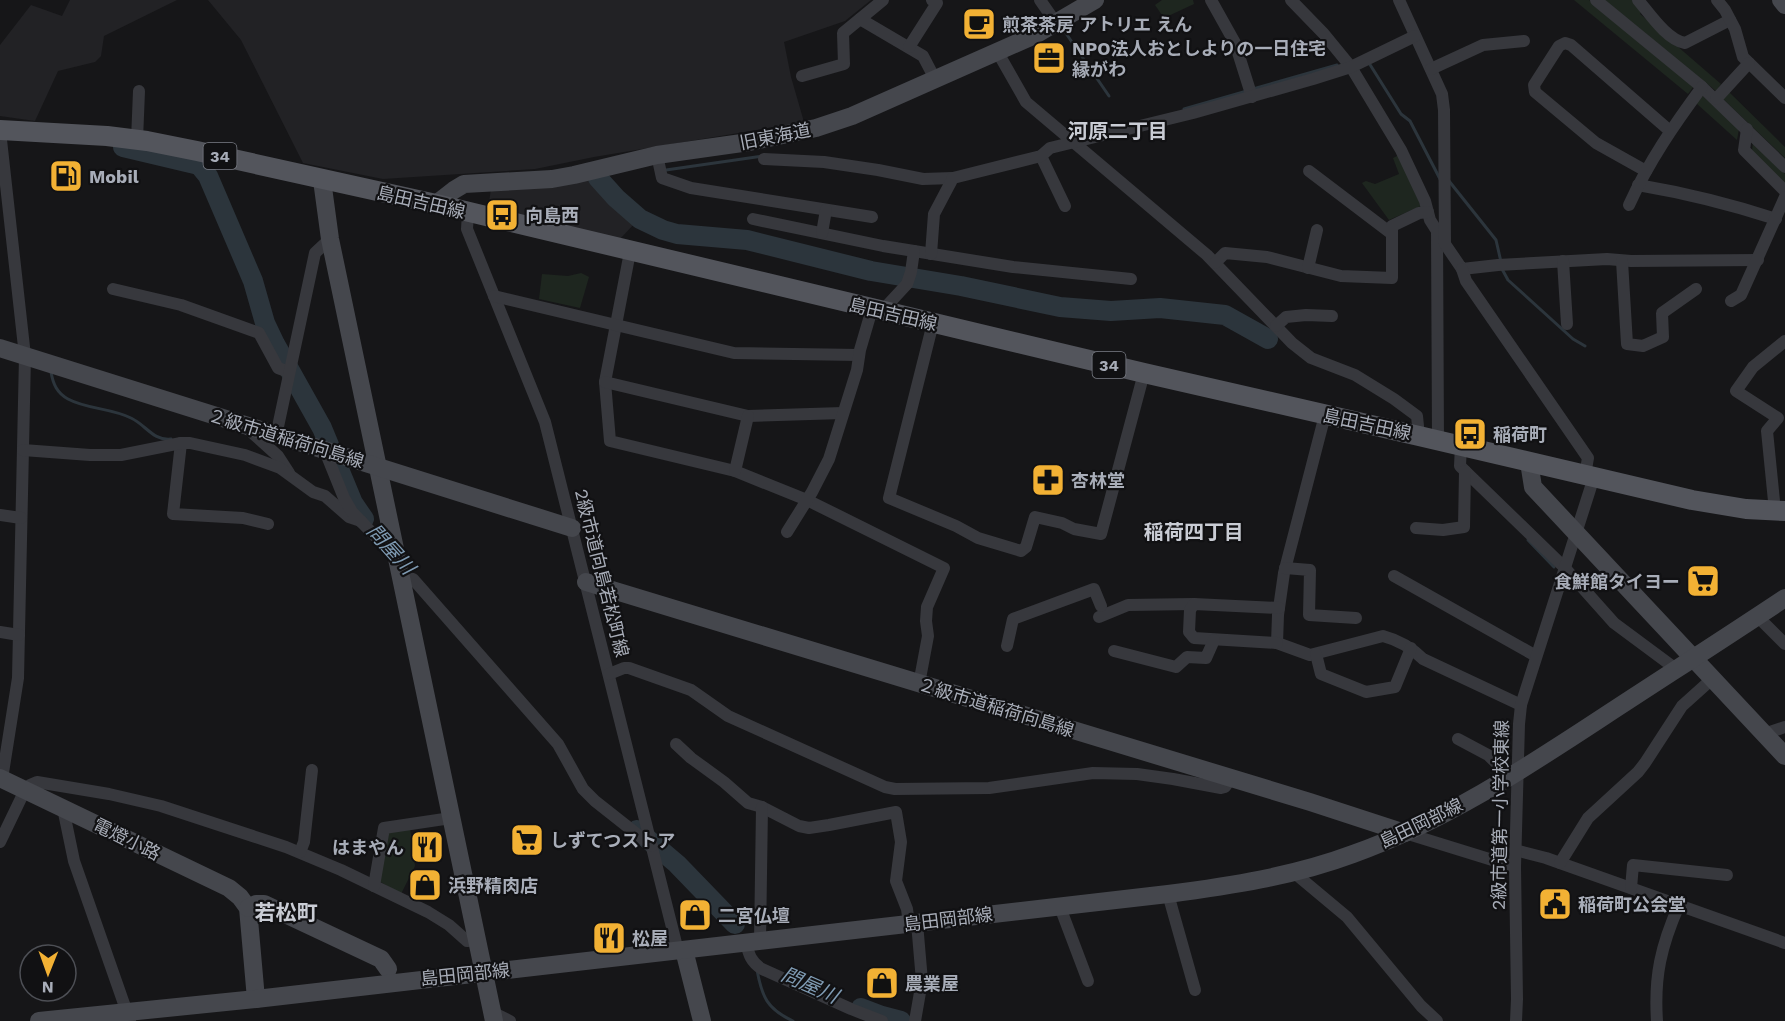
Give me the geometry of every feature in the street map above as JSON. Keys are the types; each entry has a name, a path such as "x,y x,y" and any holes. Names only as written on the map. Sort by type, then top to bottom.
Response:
{"main road":[{"name":"島田吉田線","path":"0,130 107,136 197,151 436,204 630,252 1692,500 1738,508 1780,511"}],"street":[{"path":"802,76 844,64 843,33 883,0"},
{"path":"909,47 937,3 932,0"},
{"path":"1040,0 1056,23"},
{"name":"旧東海道","path":"436,204 464,184 574,176 657,155 816,128 852,116 1035,35 1095,0"},
{"path":"1211,0 1235,43 1252,97"},
{"path":"1291,0 1324,34 1351,67 1401,150 1425,201 1430,220 1441,239 1462,269 1466,281 1588,458 1589,476"},
{"path":"1399,0 1442,94 1444,110 1441,239 1428,438"},
{"path":"1596,0 1716,99 1785,168"},
{"path":"1638,0 1677,42 1685,43 1730,20"},
{"path":"1717,0 1735,29 1743,57 1785,98"},
{"path":"1781,0 1785,5"},
{"path":"860,19 923,56 935,79"},
{"path":"764,159 824,162 923,179 953,178 1041,156 1050,148 1074,144 1252,97 1351,67 1415,36"},
{"path":"1431,69 1484,45 1524,41"},
{"path":"1646,171 1596,143 1535,92 1534,85 1559,46 1571,45 1670,131"},
{"path":"998,51 1026,102 1215,263 1292,343 1311,358 1355,375 1394,399 1417,416 1428,438"},
{"path":"1716,99 1749,63"},
{"path":"1629,205 1638,185 1670,131 1702,87"},
{"path":"137,140 139,91"},
{"path":"1746,129 1744,150 1785,191"},
{"path":"0,130 25,356 18,678 4,736 1,779"},
{"path":"657,155 662,178 691,188 872,217"},
{"path":"1041,156 1065,206"},
{"path":"1309,171 1392,234"},
{"path":"931,254 934,214 953,178"},
{"path":"322,180 330,239 493,1017 510,1021"},
{"path":"1638,185 1677,192 1776,219"},
{"path":"1731,301 1741,296 1785,197"},
{"path":"822,233 826,210"},
{"path":"1215,263 1225,254 1267,257 1341,276 1392,278 1392,226 1419,213 1428,212"},
{"name":"2級市道向島若松町線","path":"468,213 467,229 545,422 648,832 681,950"},
{"path":"753,219 931,254 1013,267 1131,279"},
{"path":"1308,268 1317,230"},
{"path":"276,436 315,253 330,239"},
{"path":"787,532 829,459 857,370 859,355 877,310 907,284 914,251"},
{"path":"630,252 605,382 610,441 735,471 807,500 944,568 927,607 928,636 919,684"},
{"path":"1462,269 1607,259 1622,261 1758,260"},
{"path":"1563,261 1567,324"},
{"path":"1622,261 1627,344 1643,346 1663,337 1662,313 1696,289"},
{"path":"113,289 181,305 259,333 278,368 289,372"},
{"path":"494,296 734,353 859,355"},
{"path":"1276,326 1286,317 1332,316"},
{"path":"933,323 889,498 956,526 978,538 1021,551 1026,547 1035,516 1062,523 1074,529 1101,534 1144,373"},
{"path":"1780,511 1767,431 1778,418 1736,391 1753,367 1785,340"},
{"name":"２級市道稲荷向島線","path":"0,348 572,528"},
{"path":"605,382 748,416 843,413"},
{"path":"1277,643 1285,568 1325,415"},
{"path":"735,471 748,416"},
{"path":"246,426 278,456 291,476"},
{"path":"181,443 173,514 243,518 268,524"},
{"path":"23,450 121,455 190,443 245,455 280,468 313,492 325,496 349,517 361,521"},
{"path":"1461,445 1460,466 1564,567 1614,623 1677,669"},
{"path":"325,450 352,512 375,536 392,534"},
{"path":"1529,462 1533,487 1785,756"},
{"path":"1416,528 1443,530 1464,527 1465,471"},
{"name":"2級市道第一小学校東線","path":"1516,1021 1514,775 1521,705 1575,534 1589,476"},
{"path":"0,515 21,518"},
{"path":"1285,568 1310,570 1309,615 1356,618"},
{"path":"401,576 413,579 558,744 583,789 652,846"},
{"path":"1394,576 1536,656"},
{"name":"２級市道稲荷向島線","path":"586,582 1405,833"},
{"path":"1007,646 1013,619 1094,589 1100,611 1128,604 1279,608"},
{"name":"島田岡部線","path":"39,1021 128,1016 483,972 1168,894 1292,872 1352,855 1405,833 1514,775 1785,598"},
{"path":"1194,604 1190,610 1189,632 1194,638 1277,643 1310,655 1383,636 1392,638 1411,648 1424,659 1521,705"},
{"path":"1757,616 1785,644"},
{"path":"0,632 19,635"},
{"path":"1114,651 1176,666 1187,657 1206,657 1214,640"},
{"path":"1316,654 1321,674 1366,692 1395,687 1411,648"},
{"path":"609,674 629,668 691,690 728,716 885,787 895,789 989,788 1093,773 1146,775 1221,788 1226,787 1231,778"},
{"path":"1560,862 1588,818 1638,772 1682,706 1712,679"},
{"path":"1764,734 1785,727"},
{"path":"1458,739 1488,755 1514,775"},
{"path":"676,744 748,803 762,807 799,826 809,828 896,812 901,842 896,881 913,924 922,981 915,1021"},
{"path":"300,852 304,842 312,770"},
{"name":"電燈小路","path":"1,779 229,888 248,908"},
{"path":"0,842 30,784 37,782 121,797 161,806 300,852 428,912 449,925 467,941 477,939"},
{"path":"762,807 753,942 749,956 754,964 762,969 882,1021"},
{"path":"63,808 74,861 128,1016"},
{"path":"374,886 384,828 451,819"},
{"path":"1405,833 1515,867"},
{"path":"1515,850 1560,862 1785,943"},
{"path":"1631,888 1633,864 1726,875"},
{"path":"1292,872 1347,917 1421,1006 1437,1021"},
{"path":"1168,894 1195,990"},
{"path":"256,999 248,908 256,904 264,904 381,959 388,969"},
{"path":"1657,1021 1656,990 1661,954 1666,934 1679,905"},
{"path":"1060,906 1088,981"},
{"path":"681,950 702,1021"}],"shaded area":[{"path":"70,0 177,0 104,36 101,56 95,62 58,71 35,121 0,116 0,45 31,5 62,16"},
{"path":"208,0 871,0 845,21 784,42 804,122 535,169 383,179 303,163 241,40"},
{"path":"1162,0 1193,0 1194,4 1164,18 1155,5"},
{"path":"1574,0 1589,0 1694,86 1688,94"},
{"path":"1605,0 1633,0 1642,11 1640,14 1721,84 1716,91"},
{"path":"1729,92 1785,147 1785,158 1723,99"},
{"path":"1703,96 1739,129 1737,140 1696,103"},
{"path":"1753,141 1785,174 1785,184 1752,151"},
{"path":"1399,155 1421,206 1389,220 1362,183 1366,181 1375,184 1399,174 1393,158"},
{"path":"593,179 635,223 620,239 488,209 491,189"},
{"path":"581,273 589,277 580,308 539,299 542,274 568,276"},
{"path":"410,828 415,866 401,894 379,881 386,836 392,830"}],"waterway":[{"path":"1063,29 1109,96"},
{"path":"1369,63 1401,114 1410,121 1440,179"},
{"path":"1253,89 1337,65"},
{"path":"1184,109 1247,91"},
{"name":"問屋川","path":"123,147 199,165 208,176 253,281 265,323 322,428 353,503 364,519"},
{"path":"666,170 763,156"},
{"path":"598,178 640,219 677,234 747,240 871,271 961,286 1060,307 1111,311 1160,308 1225,315 1268,339"},
{"path":"1449,181 1496,240 1501,262"},
{"path":"1502,269 1508,280 1573,339 1585,346"},
{"path":"51,372 56,388 68,399 123,415 136,421 159,438 171,439"},
{"path":"1528,540 1554,567"},
{"name":"問屋川","path":"637,830 677,864 735,924"},
{"path":"757,970 767,1001 777,1012 793,1021"},
{"name":"問屋川","path":"861,1008 901,1021"}],"place":[{"name":"煎茶茶房 アトリエ えん","path":"979,24"},
{"name":"NPO法人おとしよりの一日住宅 縁がわ","path":"1049,58"},
{"name":"Mobil","path":"66,176"},
{"name":"向島西","path":"502,215"},
{"name":"稲荷町","path":"1470,434"},
{"name":"杏林堂","path":"1048,480"},
{"name":"食鮮館タイヨー","path":"1703,581"},
{"name":"しずてつストア","path":"527,840"},
{"name":"はまやん","path":"427,847"},
{"name":"浜野精肉店","path":"425,885"},
{"name":"稲荷町公会堂","path":"1555,904"},
{"name":"二宮仏壇","path":"695,915"},
{"name":"松屋","path":"609,938"},
{"name":"農業屋","path":"882,983"}],"district":[{"name":"河原二丁目","path":"1118,131"},
{"name":"稲荷四丁目","path":"1194,532"},
{"name":"若松町","path":"286,912"}]}
